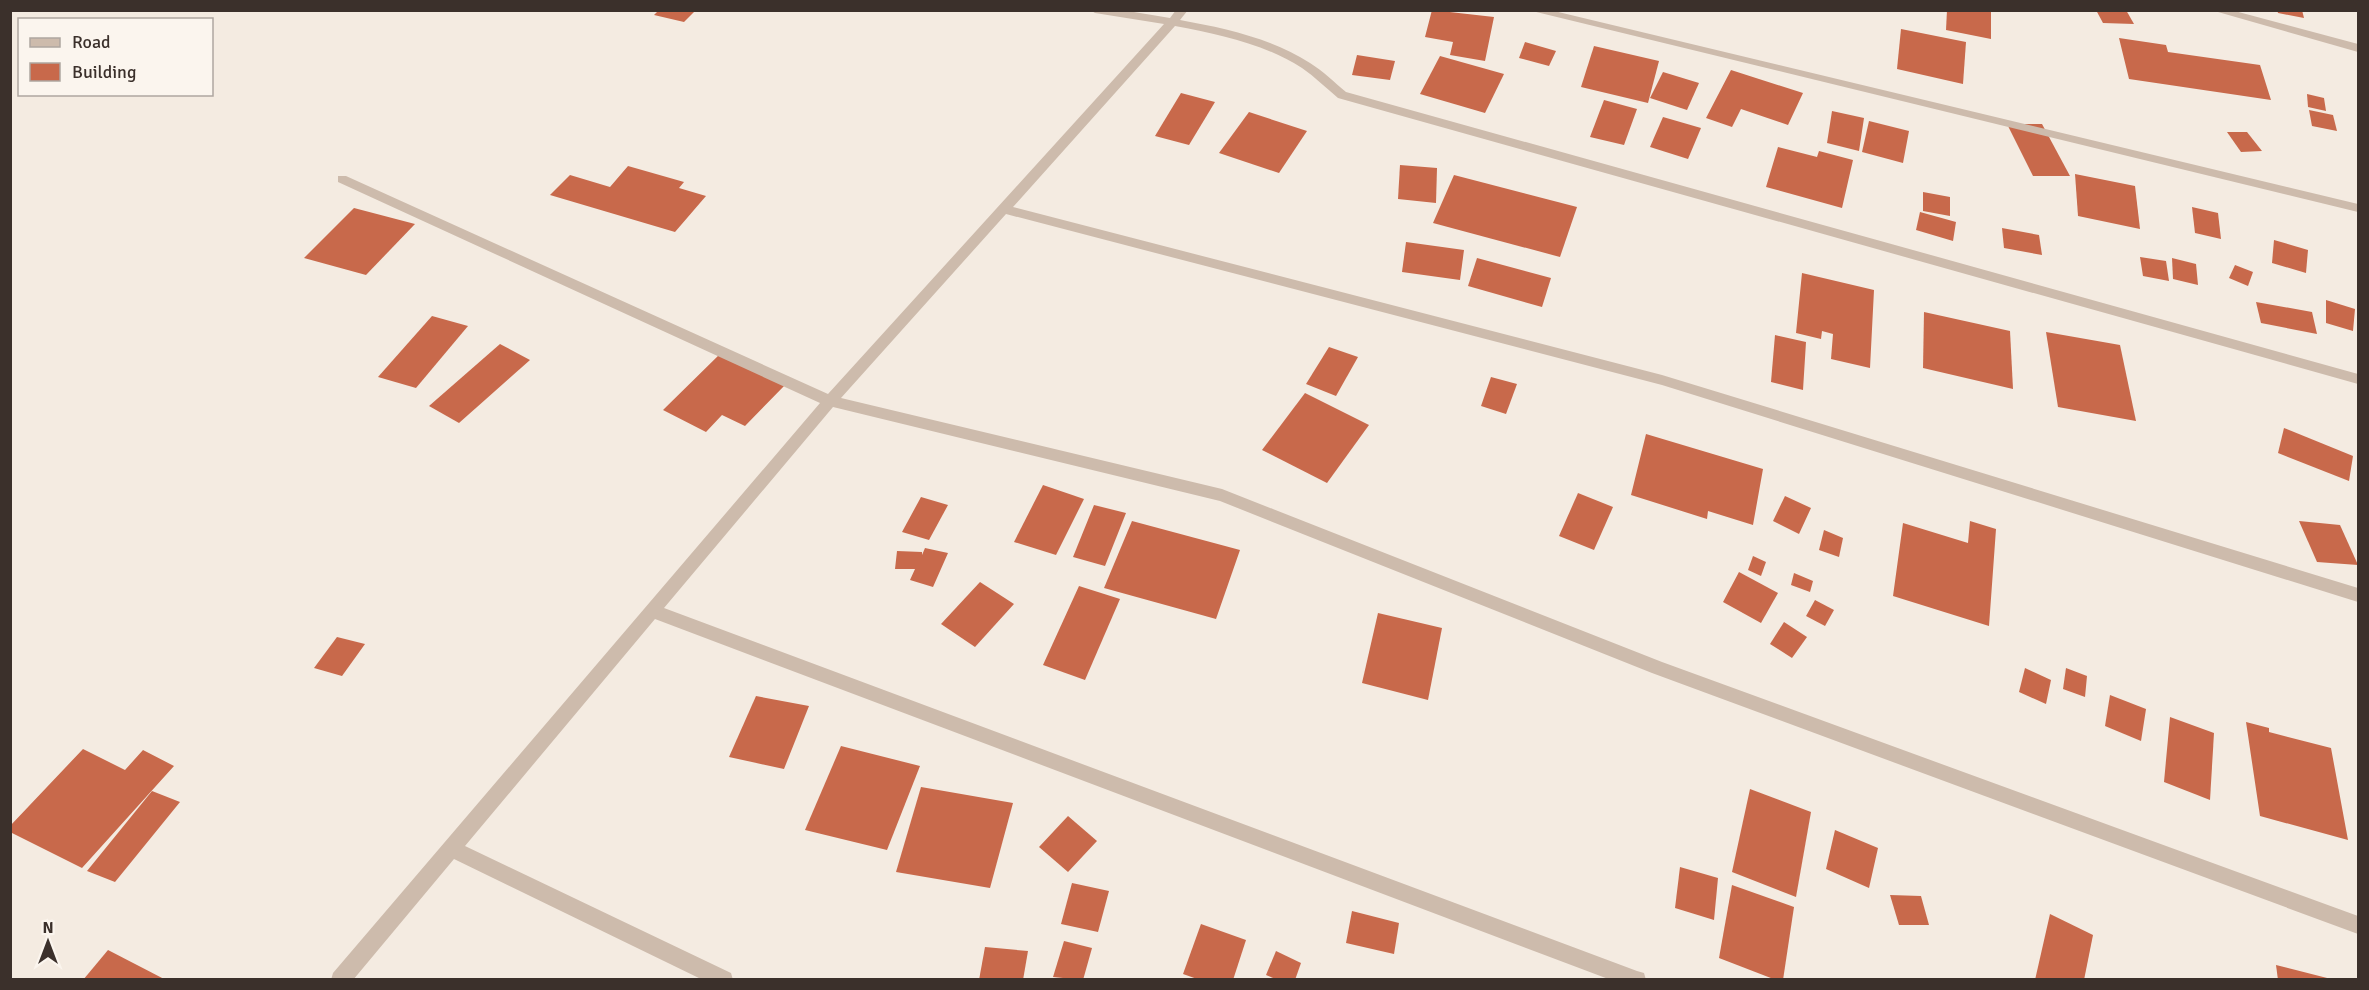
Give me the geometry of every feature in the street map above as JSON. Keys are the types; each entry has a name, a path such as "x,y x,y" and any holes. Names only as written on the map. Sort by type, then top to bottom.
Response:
{"street":[{"path":"1095,10 1178,16 1239,37 1302,63 1342,95 2358,379"},
{"path":"1533,10 2358,208"},
{"path":"2216,10 2358,48"},
{"path":"340,980 830,401 1178,16"},
{"path":"342,179 830,401 1222,495 1669,672 2358,925"},
{"path":"1004,209 1662,380 2358,595"},
{"path":"652,611 1637,980"},
{"path":"451,848 724,980"}],"building":[{"path":"659,10 696,10 684,22 654,15"},
{"path":"1432,10 1494,17 1485,61 1450,55 1453,42 1425,37"},
{"path":"1947,10 1991,10 1991,39 1946,30"},
{"path":"2096,10 2126,10 2134,24 2103,23"},
{"path":"2277,10 2302,10 2304,18 2278,13"},
{"path":"1901,29 1966,42 1963,84 1897,69"},
{"path":"2119,38 2166,45 2168,52 2260,65 2271,100 2129,79"},
{"path":"1525,42 1556,51 1549,66 1519,58"},
{"path":"1594,46 1659,61 1648,103 1581,87"},
{"path":"1357,55 1395,61 1390,80 1352,75"},
{"path":"1440,56 1504,74 1485,113 1420,94"},
{"path":"1731,70 1803,93 1788,125 1741,109 1732,127 1706,118"},
{"path":"1663,72 1699,83 1687,110 1650,98"},
{"path":"1181,93 1215,102 1189,145 1155,136"},
{"path":"2307,94 2324,98 2326,111 2308,107"},
{"path":"1604,100 1637,109 1624,145 1590,137"},
{"path":"2309,110 2333,115 2337,131 2312,126"},
{"path":"1832,111 1864,118 1859,151 1827,143"},
{"path":"1249,112 1307,131 1279,173 1219,153"},
{"path":"1663,117 1701,128 1688,159 1650,147"},
{"path":"1869,121 1909,131 1903,163 1862,152"},
{"path":"2007,124 2042,124 2070,176 2033,176"},
{"path":"2227,132 2247,132 2262,151 2241,152"},
{"path":"1778,147 1817,157 1819,151 1853,160 1842,208 1766,187"},
{"path":"1400,165 1437,168 1436,203 1398,199"},
{"path":"628,166 684,182 679,188 706,196 675,232 550,195 570,175 610,187"},
{"path":"2075,174 2135,186 2140,229 2078,216"},
{"path":"1454,175 1577,207 1560,257 1433,223"},
{"path":"1923,192 1950,197 1950,216 1923,211"},
{"path":"2192,207 2218,213 2221,239 2195,233"},
{"path":"354,208 415,224 366,275 304,258"},
{"path":"1920,212 1956,222 1953,241 1916,230"},
{"path":"2002,228 2039,235 2042,255 2004,248"},
{"path":"2274,240 2308,250 2306,273 2272,263"},
{"path":"1406,242 1464,250 1460,280 1402,272"},
{"path":"2140,257 2166,261 2169,281 2143,276"},
{"path":"1477,258 1551,278 1542,307 1468,286"},
{"path":"2172,258 2196,264 2198,285 2173,279"},
{"path":"2235,265 2253,272 2248,286 2229,278"},
{"path":"1802,273 1874,290 1870,368 1831,359 1833,334 1822,331 1821,339 1796,333"},
{"path":"2326,300 2355,309 2353,331 2326,323"},
{"path":"2256,302 2312,312 2317,334 2261,323"},
{"path":"1924,312 2010,331 2013,389 1923,368"},
{"path":"432,316 468,326 416,388 378,377"},
{"path":"2046,332 2120,345 2136,421 2058,407"},
{"path":"1775,335 1806,342 1803,390 1771,382"},
{"path":"500,344 530,360 459,423 429,406"},
{"path":"1329,347 1358,357 1336,396 1306,384"},
{"path":"722,352 786,384 745,426 722,415 706,432 663,410"},
{"path":"1491,377 1517,384 1506,414 1481,406"},
{"path":"1305,393 1369,425 1327,483 1262,450"},
{"path":"2284,428 2353,456 2349,481 2278,453"},
{"path":"1646,434 1763,469 1753,525 1708,511 1707,519 1631,495"},
{"path":"1043,485 1084,499 1056,555 1014,542"},
{"path":"1578,493 1613,507 1594,550 1559,536"},
{"path":"1785,496 1811,508 1799,534 1773,521"},
{"path":"921,497 948,505 929,540 902,532"},
{"path":"1094,505 1126,513 1105,566 1073,557"},
{"path":"1132,521 1240,550 1216,619 1104,588"},
{"path":"1970,521 1996,529 1989,626 1893,596 1903,523 1968,543"},
{"path":"2299,521 2340,525 2358,565 2317,562"},
{"path":"1824,530 1843,538 1839,557 1819,550"},
{"path":"925,548 948,553 933,587 910,580 915,569 895,569 897,551 922,552 922,555"},
{"path":"1753,556 1766,562 1761,576 1748,570"},
{"path":"1739,572 1778,593 1761,623 1723,602"},
{"path":"1794,573 1813,581 1810,592 1791,585"},
{"path":"980,582 1014,604 975,647 941,624"},
{"path":"1079,586 1120,599 1085,680 1043,665"},
{"path":"1815,600 1834,610 1825,626 1806,616"},
{"path":"1378,613 1442,628 1428,700 1362,683"},
{"path":"1784,622 1807,637 1792,658 1770,644"},
{"path":"337,637 365,644 342,676 314,668"},
{"path":"2025,668 2051,680 2046,704 2019,692"},
{"path":"2066,668 2087,676 2085,697 2063,689"},
{"path":"2110,695 2146,709 2141,741 2105,726"},
{"path":"756,696 809,706 784,769 729,757"},
{"path":"2170,717 2214,733 2210,800 2164,782"},
{"path":"2246,722 2269,728 2269,732 2331,748 2348,840 2260,816"},
{"path":"841,746 920,766 887,850 805,830"},
{"path":"83,749 125,770 143,750 174,766 82,868 10,832 10,826"},
{"path":"921,787 1013,803 990,888 896,872"},
{"path":"1750,789 1811,812 1796,897 1732,872"},
{"path":"152,791 180,802 115,882 87,871"},
{"path":"1068,816 1097,841 1068,872 1039,847"},
{"path":"1835,830 1878,848 1869,888 1826,869"},
{"path":"1680,867 1718,878 1714,920 1675,908"},
{"path":"1072,883 1109,891 1098,932 1061,924"},
{"path":"1732,885 1794,907 1783,980 1776,980 1719,958"},
{"path":"1890,895 1921,896 1929,925 1899,925"},
{"path":"1352,911 1399,923 1394,954 1346,943"},
{"path":"2050,914 2093,935 2084,980 2035,980"},
{"path":"1201,924 1246,940 1233,980 1200,980 1183,974"},
{"path":"1064,941 1092,948 1083,980 1053,977"},
{"path":"985,947 1028,951 1023,980 979,980"},
{"path":"108,950 166,980 83,980"},
{"path":"1276,951 1301,963 1295,980 1278,980 1266,975"},
{"path":"2276,965 2331,979 2278,980"}]}
